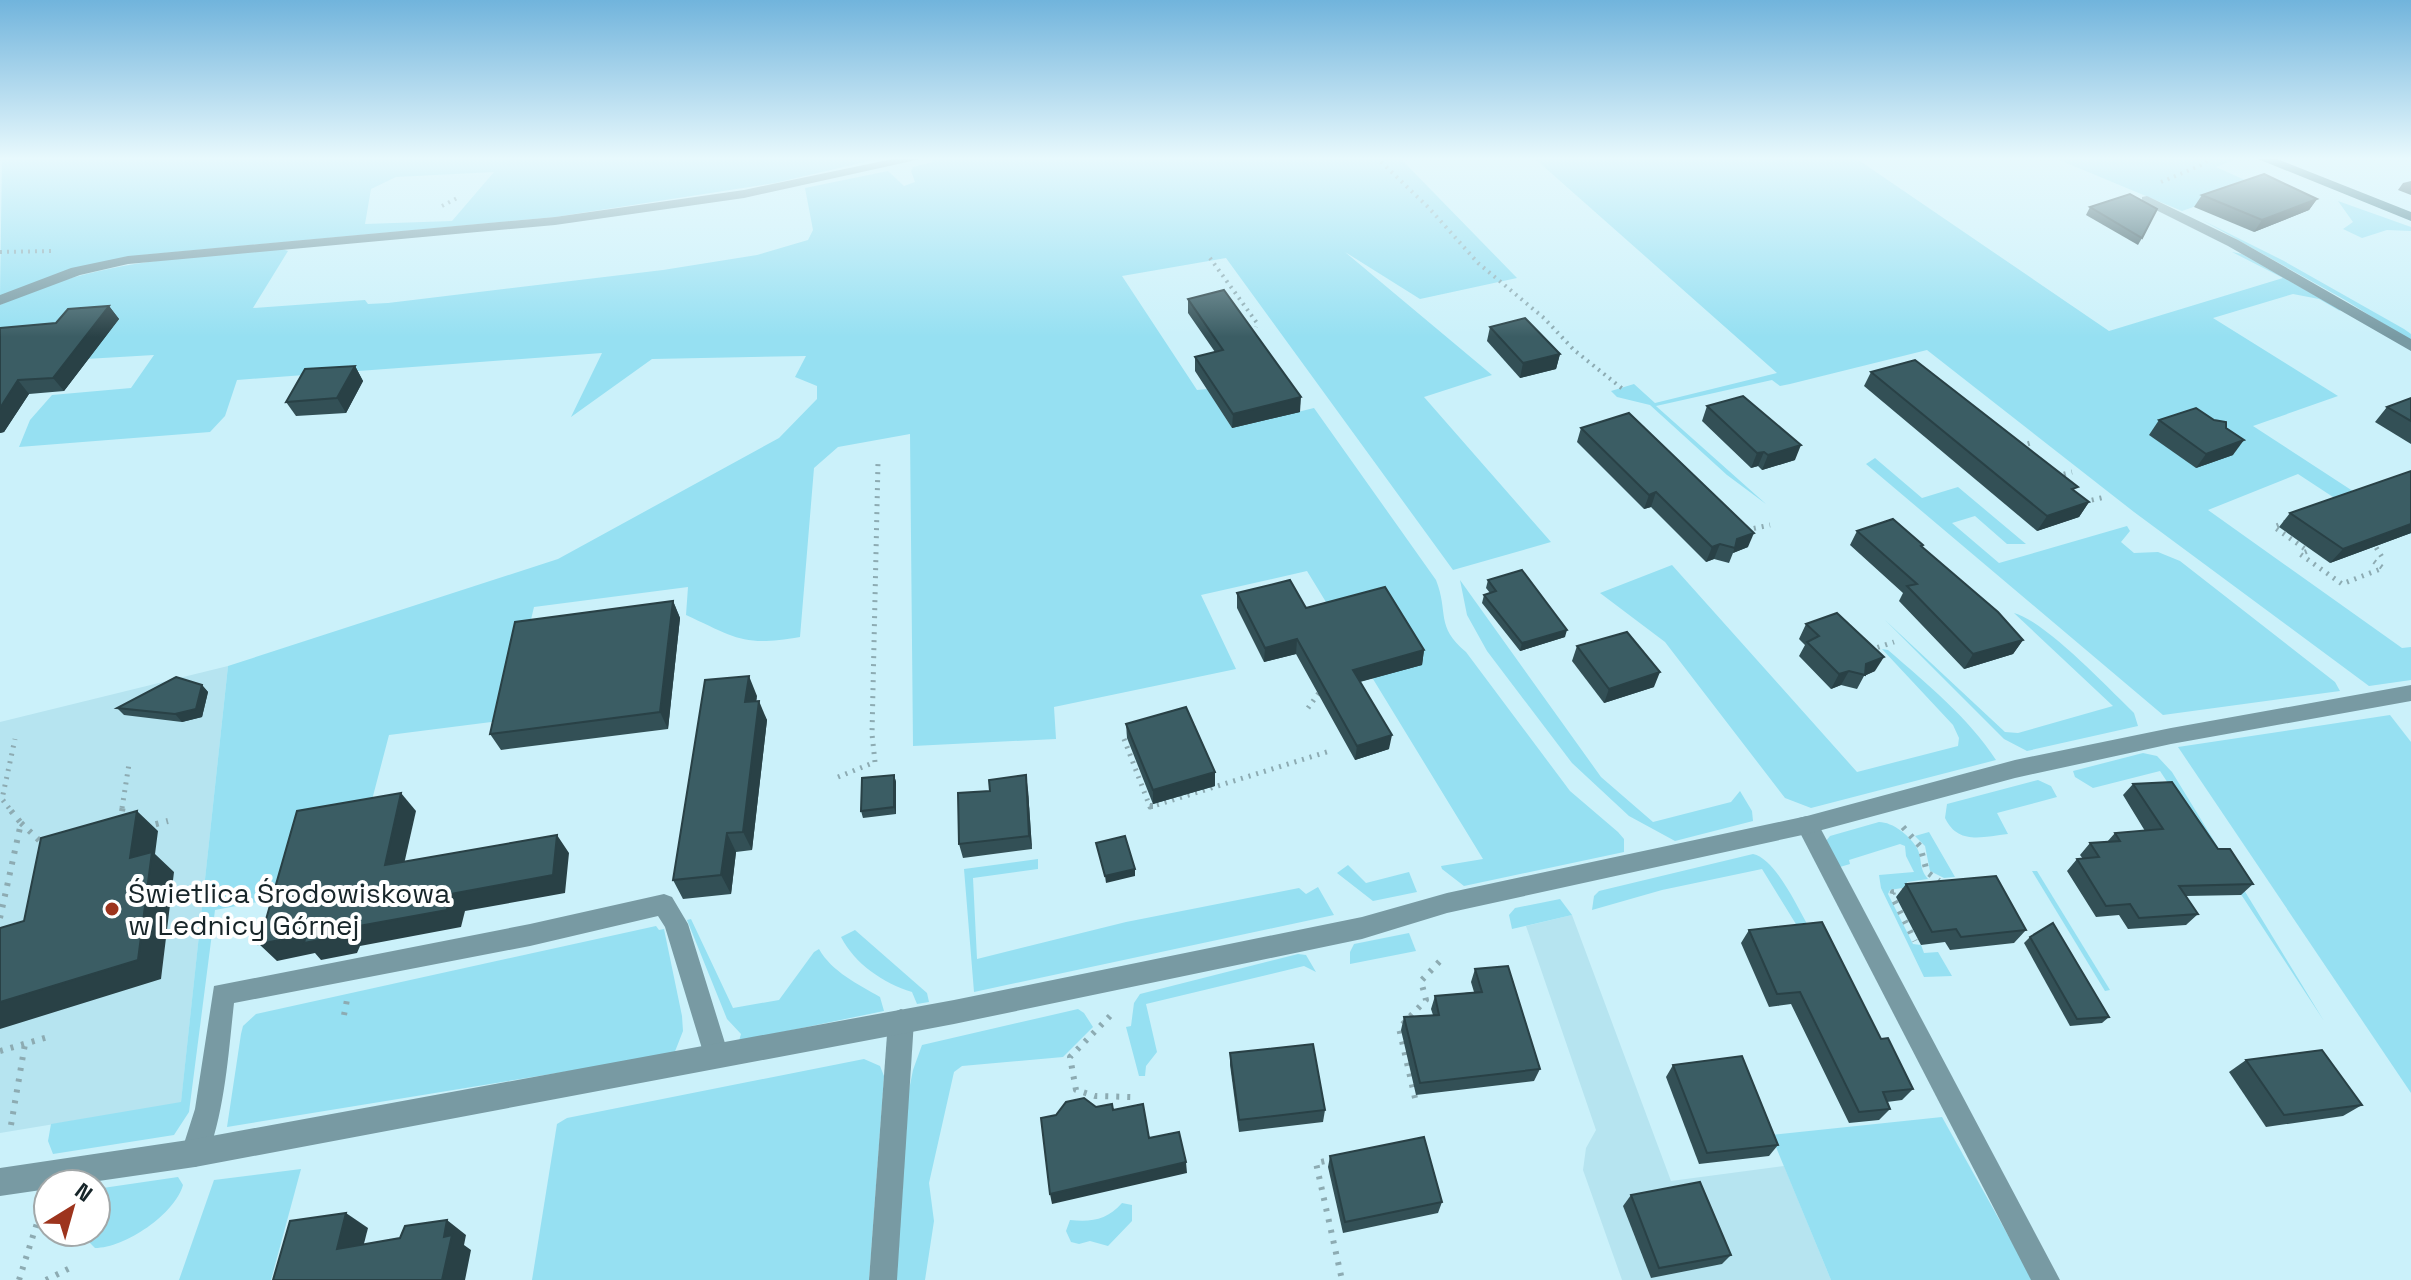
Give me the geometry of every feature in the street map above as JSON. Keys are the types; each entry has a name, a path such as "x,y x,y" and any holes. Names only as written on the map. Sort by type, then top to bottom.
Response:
{"street":[{"path":"0,300 76,271 128,260 585,217"},
{"path":"2180,217 2233,243 2411,346"},
{"path":"0,1182 195,1153 716,1056 1362,928 1447,903 1807,825 2015,769 2171,736 2411,693"},
{"path":"1807,825 2046,1280"},
{"path":"195,1153 208,1109 223,994 530,935 664,904 676,924 716,1056"},
{"path":"883,1280 901,1021"}],"path":[{"path":"1436,217 1478,263 1544,318 1574,350 1624,390"},
{"path":"1210,258 1257,323 1256,327"},
{"path":"2012,449 2034,442"},
{"path":"838,777 875,762 872,734 878,462"},
{"path":"2049,479 2072,472"},
{"path":"2080,504 2105,497"},
{"path":"2288,521 2274,527 2308,551 2300,554 2342,584 2383,568 2372,560"},
{"path":"1734,534 1770,525"},
{"path":"2369,537 2382,557"},
{"path":"1858,655 1894,642"},
{"path":"1308,708 1322,689"},
{"path":"15,739 2,799 52,854"},
{"path":"1124,739 1150,807 1330,751"},
{"path":"119,830 129,764"},
{"path":"143,828 168,821"},
{"path":"0,918 21,823"},
{"path":"1912,837 1923,852 1923,867 1935,882"},
{"path":"1923,883 1947,880"},
{"path":"1911,884 1914,890 1893,892 1892,896 1915,941"},
{"path":"1415,1098 1399,1028 1426,1000 1421,981 1440,961"},
{"path":"1110,1016 1070,1057 1076,1090 1095,1096 1131,1097"},
{"path":"0,1051 48,1037"},
{"path":"11,1125 25,1044"},
{"path":"1342,1280 1316,1163 1344,1157"},
{"path":"19,1280 32,1239"},
{"path":"46,1280 74,1266"}],"shaded area":[{"path":"1,217 366,217 365,224 452,221 456,217 557,217 143,255 106,262 0,297"},
{"path":"810,217 1457,217 1517,278 1420,299 1345,252 1492,375 1424,397 1551,542 1453,570 1226,258 1122,276 1197,390 1207,389 1232,428 1314,408 1436,580 1446,626 1456,643 1466,652 1570,791 1624,839 1624,852 1464,886 1442,869 1441,866 1483,859 1307,571 1201,595 1236,669 1054,707 1056,739 913,746 910,434 838,447 814,468 800,637 752,640 717,630 686,615 688,587 534,607 507,720 389,735 367,819 295,895 215,910 189,1112 174,1135 53,1154 48,1141 51,1124 181,1102 228,666 558,559 779,438 817,399 817,386 795,377 806,356 652,359 571,417 602,353 237,380 225,416 210,432 19,447 30,420 52,395 131,388 154,355 17,363 0,341 0,305 35,290 104,270 173,259 282,249 288,251 253,308 365,300 368,304 388,303 663,270 757,255 808,240 813,230"},
{"path":"1600,217 1942,217 2109,331 2283,278 2232,252 2242,254 2340,311 2319,299 2293,294 2213,318 2338,396 2253,426 2411,529 2411,534 2391,521 2397,539 2298,474 2208,510 2402,648 2411,647 2411,680 2369,686 2134,512 1927,350 1790,384 1780,386 1772,380 1656,406 1766,504 1727,475 1650,405 1617,397 1611,391 1634,384 1655,403 1777,373"},
{"path":"2349,217 2382,217 2411,227 2411,231 2387,230 2362,238 2343,229 2353,222"},
{"path":"2202,220 2284,261 2404,329 2411,334 2411,341 2345,300"},
{"path":"1875,458 1922,498 1958,487 2026,544 2007,544 1975,516 1952,523 1999,563 2127,526 2130,531 2121,542 2134,553 2158,552 2180,561 2335,682 2340,691 2163,715 1866,464"},
{"path":"1672,565 1857,772 1958,746 1959,738 1953,725 1882,649 1888,650 1946,702 1973,729 1996,760 1811,808 1785,798 1665,642 1600,593"},
{"path":"1460,580 1601,777 1653,822 1731,802 1740,791 1752,811 1753,821 1675,841 1629,816 1572,763 1487,651 1467,615"},
{"path":"2014,613 2042,629 2076,657 2134,713 2138,726 2027,751 2004,739 1885,620 2005,732 2018,733 2113,706"},
{"path":"228,666 181,1103 0,1133 0,722"},
{"path":"2390,715 2411,742 2411,1093 2178,747"},
{"path":"2143,753 2157,756 2172,772 2324,1021 2160,771 2093,788 2075,777 2073,771"},
{"path":"2038,780 2051,786 2057,797 1997,813 2008,834 1964,836 1950,827 1945,818 1947,804"},
{"path":"1879,822 1901,830 1917,848 1928,879 1907,882 1908,887 1890,890 1888,894 1913,944 1921,945 1924,953 1938,952 1952,976 1924,977 1881,888 1879,875 1914,872 1905,846 1900,844 1849,860 1850,864 1840,867 1826,841 1830,836"},
{"path":"1929,832 1955,877 1944,878 1930,871 1925,846 1915,836"},
{"path":"1753,854 1762,858 1778,874 1809,927 1799,929 1762,869 1662,890 1592,910 1594,896 1599,891"},
{"path":"1038,859 1038,869 973,878 977,959 1126,922 1299,888 1306,894 1318,887 1334,915 974,992 964,869"},
{"path":"1348,865 1366,883 1409,872 1417,892 1373,901 1337,873"},
{"path":"2032,871 2037,871 2110,990 2105,991"},
{"path":"1560,899 1572,915 1512,929 1509,915 1515,908"},
{"path":"1572,915 1671,1181 1784,1166 1831,1280 1622,1280 1583,1170 1586,1148 1596,1130 1526,926"},
{"path":"691,919 733,1008 779,1000 819,949 838,971 880,997 884,1011 739,1041 741,1034 727,1019 687,920"},
{"path":"656,926 659,930 664,929 682,1016 683,1031 674,1054 227,1127 243,1026 256,1014"},
{"path":"855,930 927,993 929,1002 917,1004 912,992 880,978 862,964 841,937"},
{"path":"1409,933 1416,951 1350,964 1354,944"},
{"path":"1298,954 1306,955 1316,972 1304,966 1146,1004 1157,1052 1146,1066 1145,1076 1139,1076 1126,1027 1131,1026 1134,1003 1140,994"},
{"path":"1078,1009 1093,1027 1063,1057 962,1066 954,1072 929,1183 934,1221 925,1280 893,1280 907,1100 922,1045"},
{"path":"864,1059 880,1066 884,1076 869,1280 532,1280 557,1124 567,1118"},
{"path":"1942,1117 2033,1280 1831,1280 1771,1135"},
{"path":"301,1169 271,1280 179,1280 214,1180"},
{"path":"178,1177 183,1185 160,1218 134,1236 112,1244 112,1187"},
{"path":"1122,1203 1132,1205 1132,1221 1108,1246 1090,1241 1079,1244 1071,1242 1066,1231 1070,1220 1099,1219"}],"building":[{"path":"2106,217 2153,217 2142,238"},
{"path":"1224,290 1301,397 1233,414 1195,357 1223,350 1188,299"},
{"path":"109,306 53,378 18,380 0,408 0,328 56,323 68,309"},
{"path":"1525,318 1560,354 1523,363 1490,327"},
{"path":"1915,360 2078,487 2072,489 2089,502 2047,516 1871,372"},
{"path":"355,366 337,398 286,402 305,369"},
{"path":"1743,396 1801,445 1768,455 1757,453 1707,406"},
{"path":"2411,398 2411,421 2387,407"},
{"path":"2196,408 2214,420 2226,422 2226,428 2244,440 2206,454 2159,420"},
{"path":"1629,413 1754,533 1737,539 1735,548 1720,544 1712,547 1656,492 1649,495 1581,428"},
{"path":"2411,471 2411,524 2343,549 2290,513"},
{"path":"1893,519 1998,612 2023,640 1973,654 1907,586 1917,584 1857,531"},
{"path":"1522,570 1567,630 1522,643 1484,595 1496,591 1488,580"},
{"path":"1290,580 1306,608 1385,587 1424,650 1353,670 1392,735 1357,746 1297,639 1265,648 1237,593"},
{"path":"673,601 660,712 490,734 515,622"},
{"path":"1837,613 1884,657 1866,664 1865,675 1849,671 1839,674 1807,642 1819,636 1806,624"},
{"path":"1627,632 1660,672 1609,689 1577,646"},
{"path":"749,676 745,702 759,701 743,832 727,833 721,875 673,880 705,680"},
{"path":"176,677 202,685 196,709 175,714 117,708"},
{"path":"1186,707 1215,772 1153,790 1126,724"},
{"path":"894,775 894,807 861,811 862,778"},
{"path":"1026,775 1029,836 959,844 958,793 990,791 989,780"},
{"path":"2172,782 2218,849 2230,849 2253,884 2179,886 2198,914 2139,918 2130,904 2106,906 2077,859 2099,857 2090,843 2120,841 2115,833 2163,829 2133,784"},
{"path":"401,793 385,865 557,835 553,875 450,894 447,910 343,929 340,936 304,943 306,935 259,944 297,811"},
{"name":"Świetlica Środowiskowa w Lednicy Górnej","path":"137,811 130,858 152,852 138,960 0,1002 0,928 24,921 41,838"},
{"path":"1125,836 1135,869 1105,876 1096,843"},
{"path":"1996,876 2026,930 1961,937 1956,929 1932,932 1906,884"},
{"path":"1822,922 1881,1039 1888,1038 1913,1089 1883,1092 1890,1109 1859,1112 1800,992 1777,994 1749,930"},
{"path":"2053,923 2109,1017 2077,1019 2030,937"},
{"path":"1508,966 1540,1069 1420,1083 1404,1017 1439,1015 1435,996 1482,992 1475,969"},
{"path":"1313,1044 1325,1110 1239,1120 1230,1053"},
{"path":"2322,1050 2362,1105 2284,1115 2246,1060"},
{"path":"1742,1056 1778,1145 1707,1153 1673,1065"},
{"path":"1084,1098 1096,1107 1112,1104 1113,1110 1143,1104 1149,1138 1179,1132 1186,1162 1050,1194 1041,1118 1056,1115 1066,1102"},
{"path":"1424,1137 1442,1202 1345,1222 1330,1156"},
{"path":"1700,1182 1731,1255 1659,1268 1631,1195"},
{"path":"346,1213 337,1249 400,1238 405,1226 447,1220 444,1237 452,1235 442,1280 273,1280 290,1221"}],"place":[{"name":"Świetlica Środowiskowa w Lednicy Górnej","path":"112,909"}]}
